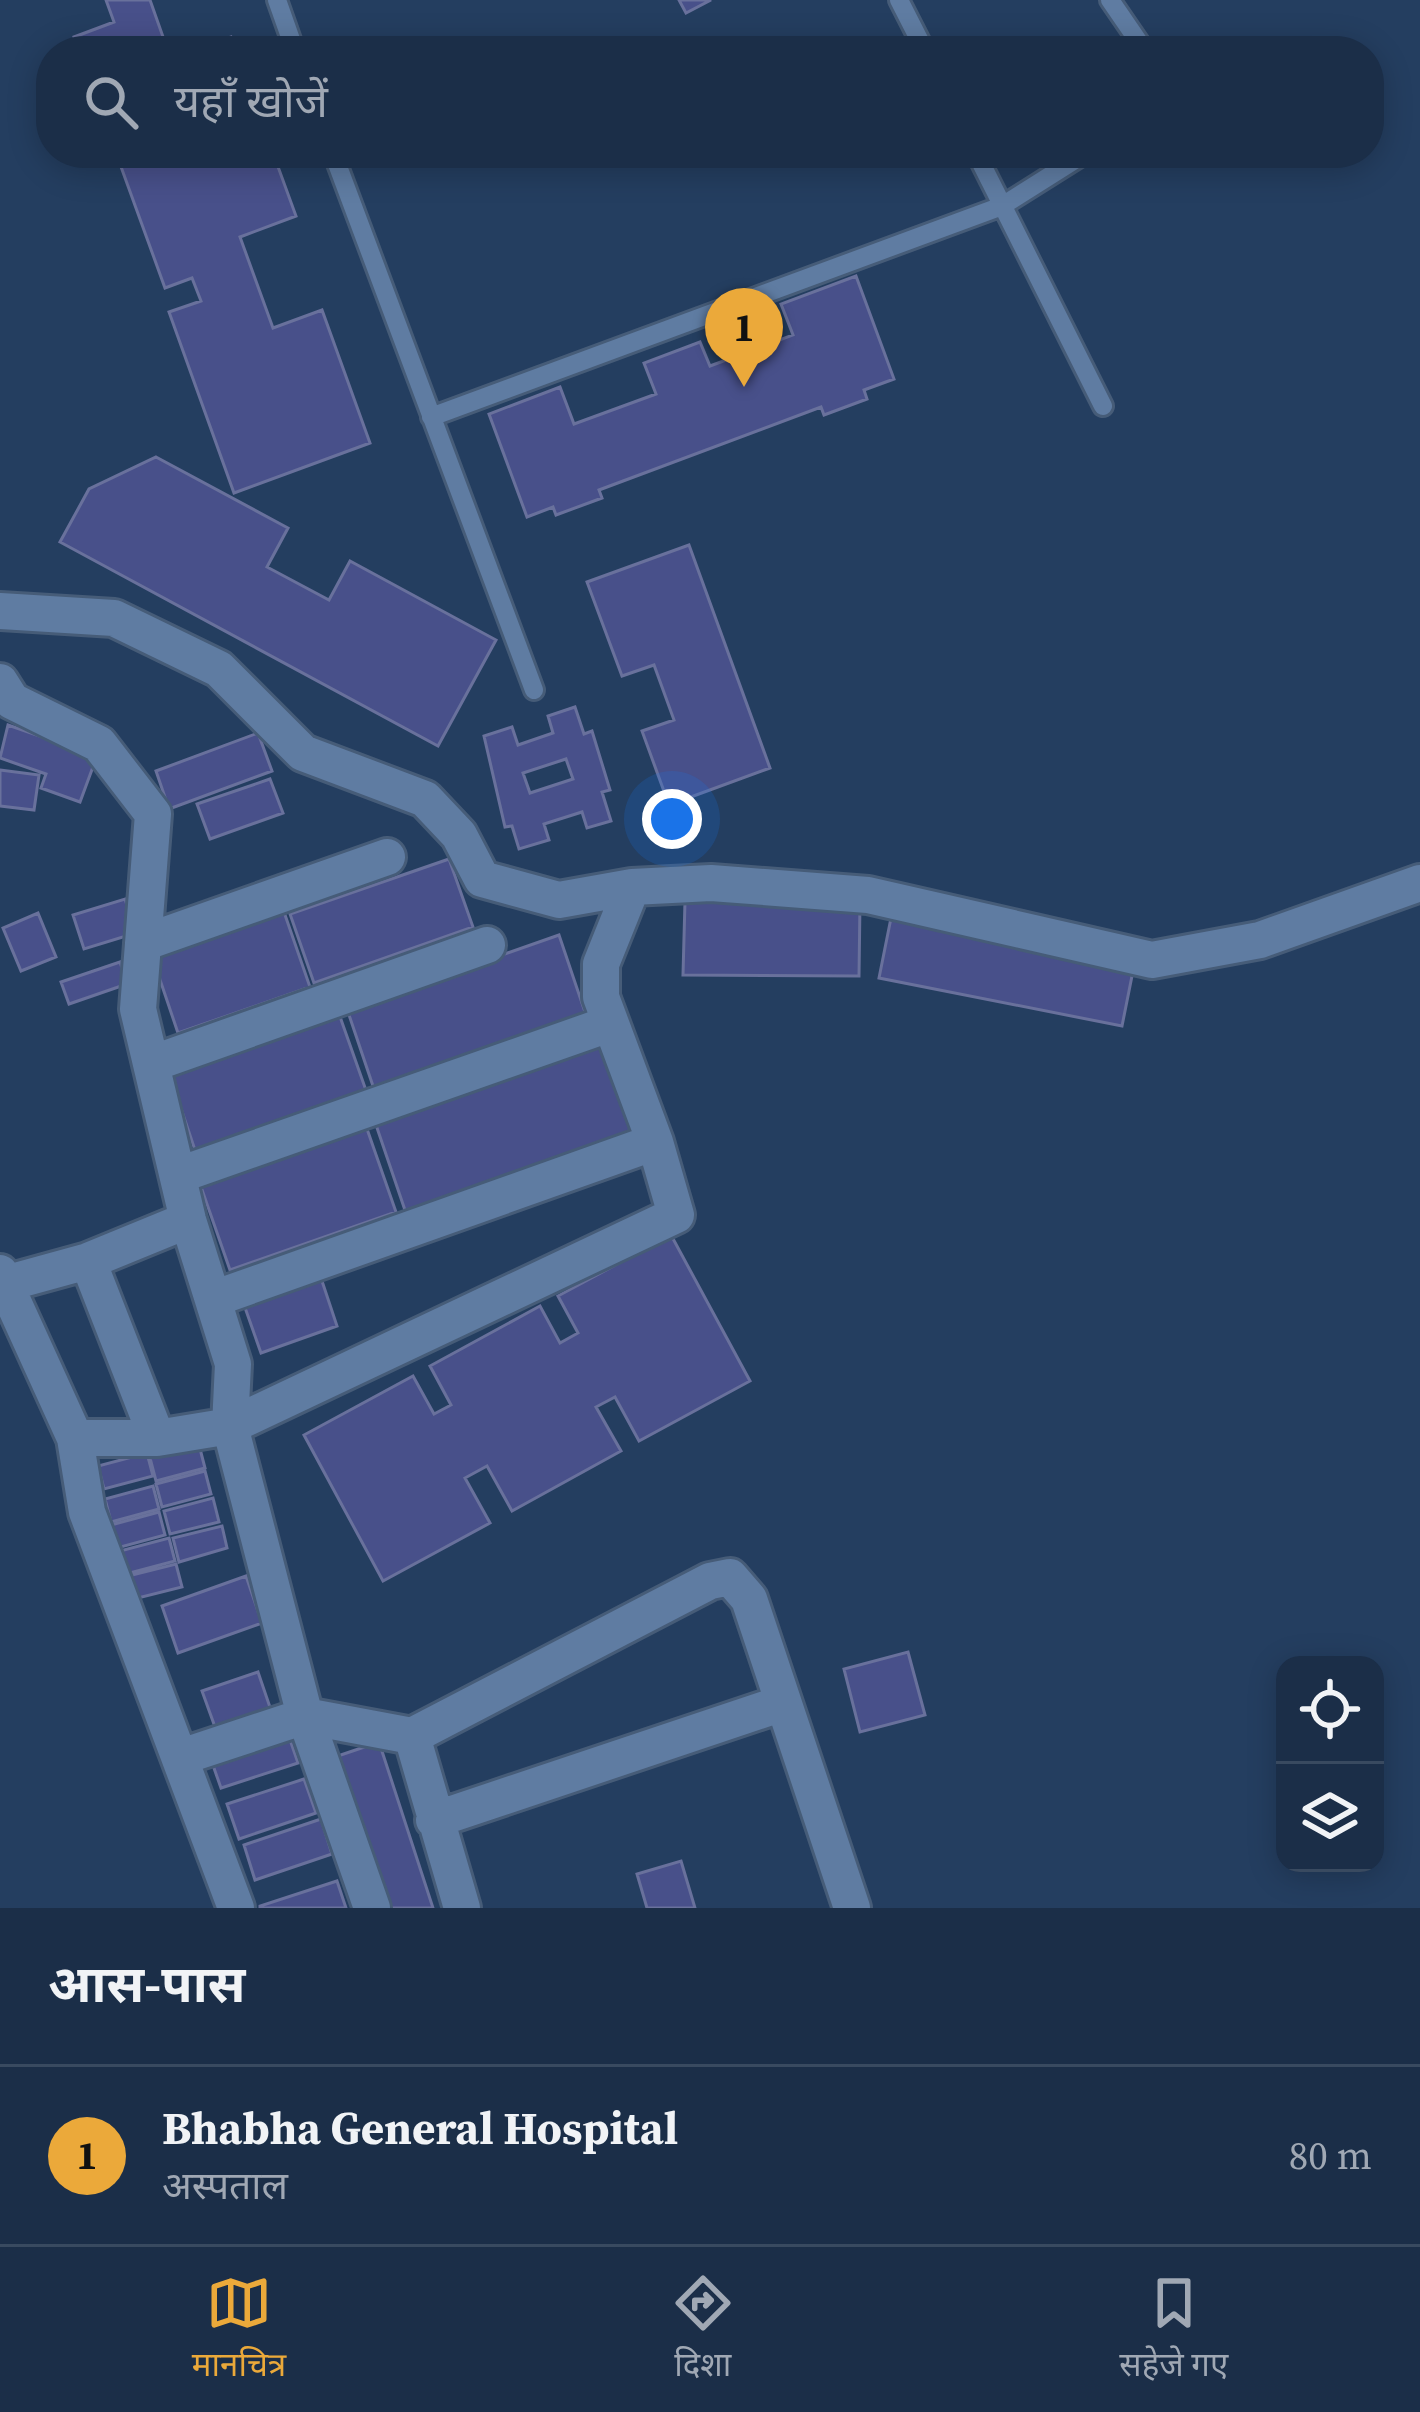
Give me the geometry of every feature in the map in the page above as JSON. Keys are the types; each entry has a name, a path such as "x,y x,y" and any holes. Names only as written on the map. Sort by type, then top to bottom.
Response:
{"street":[{"path":"0,611 115,618 219,668 303,753 425,799 459,835 482,879 559,900 632,887 711,883 868,895 1152,960 1260,940 1420,883"},
{"path":"4,700 99,745 153,814 138,1009 188,1220 217,1298 233,1364 230,1426 305,1716 372,1908"},
{"path":"142,943 387,857"},
{"path":"75,1438 157,1438 230,1426 676,1215 655,1142 608,1024 601,964 632,887"},
{"path":"151,1064 487,944"},
{"path":"179,1175 608,1024"},
{"path":"217,1298 655,1142"},
{"path":"188,1220 88,1261 4,1278 75,1438 87,1512 236,1908"},
{"path":"88,1261 157,1438"},
{"path":"181,1757 305,1716 412,1736 710,1581 730,1577 749,1599 852,1908"},
{"path":"434,1820 783,1703"},
{"path":"412,1736 461,1908"}],"lane":[{"path":"277,0 290,36"},
{"path":"899,0 917,36"},
{"path":"1110,0 1135,36"},
{"path":"339,168 534,689"},
{"path":"983,168 1103,406"},
{"path":"430,417 1002,206 1062,168"}],"building":[{"path":"106,0 150,0 163,36 77,36 114,22"},
{"path":"679,0 711,0 686,13"},
{"path":"121,168 278,168 296,216 240,237 273,328 322,310 370,443 234,493 169,312 201,301 192,278 165,288"},
{"path":"856,276 894,379 864,390 867,399 824,415 821,407 599,490 602,498 556,515 553,507 527,517 489,414 560,387 574,424 656,394 644,363 700,342 710,366 793,335 781,304"},
{"path":"156,457 288,528 267,567 329,600 350,561 496,640 438,746 60,542 89,489"},
{"path":"689,545 770,768 669,805 642,731 674,720 654,665 622,676 587,582"},
{"path":"575,707 584,734 592,731 610,790 602,792 611,821 587,828 582,812 544,824 549,840 519,849 512,826 505,827 484,736 512,727 518,745 553,733 548,716","holes":["566,759 573,779 530,793 523,773"]},
{"path":"8,725 97,756 80,802 41,788 46,774 0,758"},
{"path":"258,733 272,771 169,809 156,771"},
{"path":"0,770 39,775 34,810 0,806"},
{"path":"270,779 283,813 210,839 197,804"},
{"path":"449,859 473,927 314,983 290,914"},
{"path":"125,899 136,933 84,949 73,915"},
{"path":"685,901 860,902 859,976 683,975"},
{"path":"284,912 310,987 178,1033 153,959"},
{"path":"38,913 56,957 21,971 3,928"},
{"path":"891,918 1134,966 1122,1026 879,978"},
{"path":"559,935 586,1015 374,1089 347,1009"},
{"path":"120,962 127,984 69,1004 61,982"},
{"path":"338,1011 368,1096 197,1156 168,1070"},
{"path":"603,1042 636,1139 408,1219 375,1122"},
{"path":"366,1126 396,1212 230,1270 200,1184"},
{"path":"671,1235 750,1381 639,1441 615,1397 596,1407 621,1451 512,1511 487,1466 465,1478 490,1523 383,1581 304,1435 413,1376 434,1414 451,1405 430,1366 540,1306 560,1343 578,1333 558,1296"},
{"path":"320,1275 337,1326 261,1353 243,1302"},
{"path":"199,1445 205,1468 156,1481 150,1458"},
{"path":"147,1453 153,1476 104,1489 98,1466"},
{"path":"205,1471 211,1494 162,1507 156,1484"},
{"path":"153,1486 159,1509 111,1522 105,1499"},
{"path":"213,1498 219,1522 170,1534 164,1511"},
{"path":"159,1512 165,1535 117,1548 111,1525"},
{"path":"222,1526 227,1548 179,1562 173,1538"},
{"path":"169,1538 175,1561 126,1574 120,1551"},
{"path":"176,1564 182,1587 134,1599 128,1576"},
{"path":"246,1576 262,1623 178,1653 162,1606"},
{"path":"908,1652 925,1715 860,1732 844,1669"},
{"path":"258,1672 274,1719 219,1738 202,1691"},
{"path":"286,1728 298,1763 221,1788 209,1754"},
{"path":"379,1742 433,1908 378,1908 329,1759"},
{"path":"304,1779 316,1813 239,1839 227,1804"},
{"path":"321,1819 332,1854 255,1880 244,1845"},
{"path":"681,1861 695,1908 647,1908 637,1874"},
{"path":"337,1881 346,1908 260,1908 260,1906"}],"place":[{"name":"Bhabha General Hospital","path":"744,387"}]}
